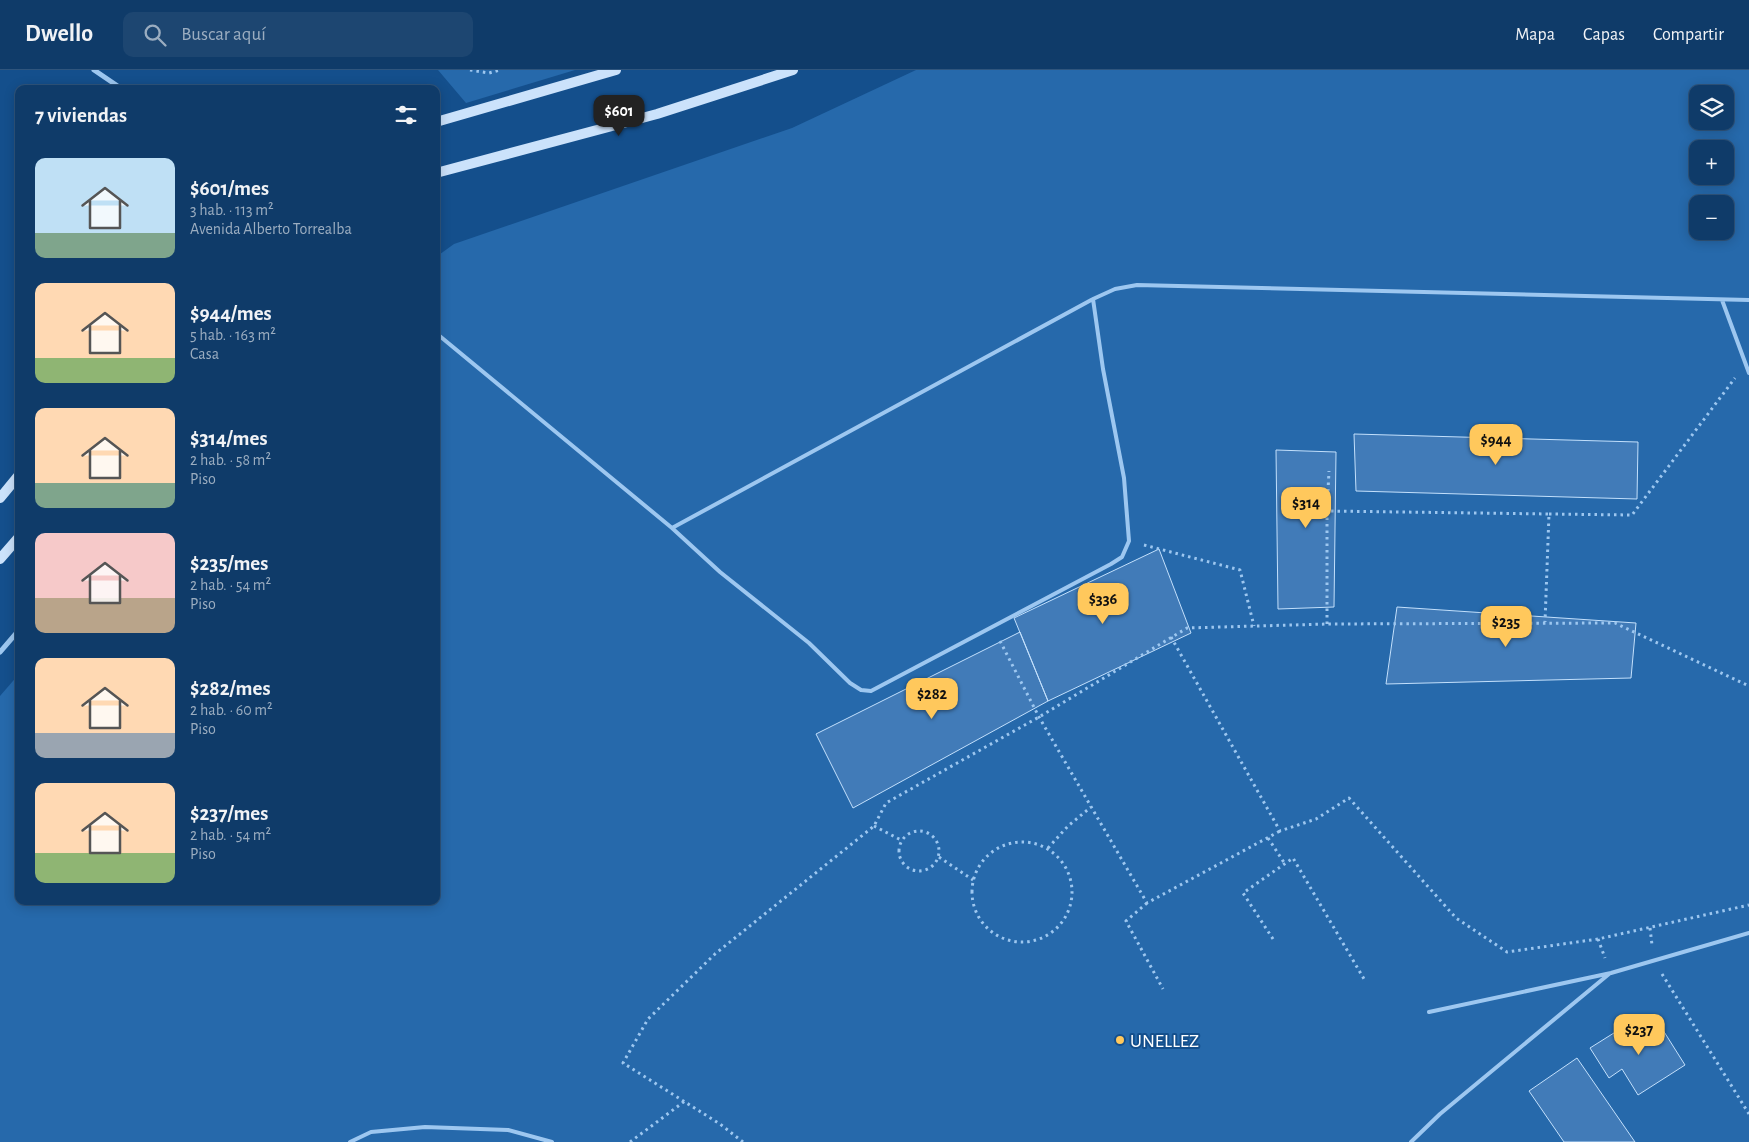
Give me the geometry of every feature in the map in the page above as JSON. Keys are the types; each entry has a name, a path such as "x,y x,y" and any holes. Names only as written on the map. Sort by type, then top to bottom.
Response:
{"main road":[{"path":"440,121 616,70"},
{"path":"440,172 657,114 793,70"},
{"path":"0,498 15,480"},
{"path":"0,559 15,542"}],"street":[{"path":"94,70 116,85"},
{"path":"0,652 15,635"}],"lane":[{"path":"672,528 1115,289 1137,285 1749,300"},
{"path":"440,336 672,528 720,572 809,643 850,683 861,690 871,691 1111,564 1122,556 1129,541 1124,478 1103,369 1094,299"},
{"path":"1722,300 1749,373"},
{"path":"1429,1012 1611,973 1749,933"},
{"path":"1411,1142 1448,1108 1611,973"},
{"path":"350,1142 371,1132 425,1127 508,1130 552,1142"}],"path":[{"path":"470,70 489,72 500,70"},
{"path":"1327,511 1632,515 1746,364"},
{"path":"1327,624 1329,471"},
{"path":"1545,622 1549,514"},
{"path":"744,1142 720,1124 623,1063 648,1019 715,954 874,826 886,803 1039,717 1187,628 1327,624 1615,623 1749,686"},
{"path":"992,626 1039,717 1147,903"},
{"path":"1171,637 1280,831"},
{"path":"1163,989 1126,921 1147,903 1280,831 1316,819 1349,798 1456,918 1507,952 1598,939 1749,905"},
{"path":"1048,848 1068,826 1092,807"},
{"path":"874,826 901,840"},
{"path":"915,831 928,832 938,843 939,857 930,868 912,870 901,861 899,847 901,840 909,833 915,831"},
{"path":"1268,838 1285,864"},
{"path":"1031,842 1048,848 1061,859 1070,874 1073,892 1072,902 1066,918 1054,932 1038,940 1020,943 1004,939 991,932 979,920 972,903 973,880 980,864 992,852 1008,844 1031,842"},
{"path":"939,857 973,880"},
{"path":"1273,939 1243,893 1293,858 1364,979"},
{"path":"1654,961 1749,1114"},
{"path":"630,1142 684,1101"}],"shaded area":[{"path":"438,70 575,70 466,103"},
{"path":"916,70 1749,70 1749,1142 0,1142 0,696 15,679 15,905 440,905 440,254 454,244 792,128"}],"building":[{"path":"1354,434 1638,442 1637,499 1356,491"},
{"path":"1276,450 1336,452 1334,607 1278,609"},
{"path":"1159,549 1191,633 1048,701 1014,618"},
{"path":"1397,607 1636,623 1631,678 1386,684"},
{"path":"1020,632 1048,701 853,808 816,734"},
{"path":"1656,1019 1685,1065 1638,1095 1622,1069 1609,1078 1590,1048 1625,1026 1631,1035"},
{"path":"1577,1058 1635,1142 1564,1142 1529,1091"}],"place":[{"name":"UNELLEZ","path":"1120,1040"}]}
